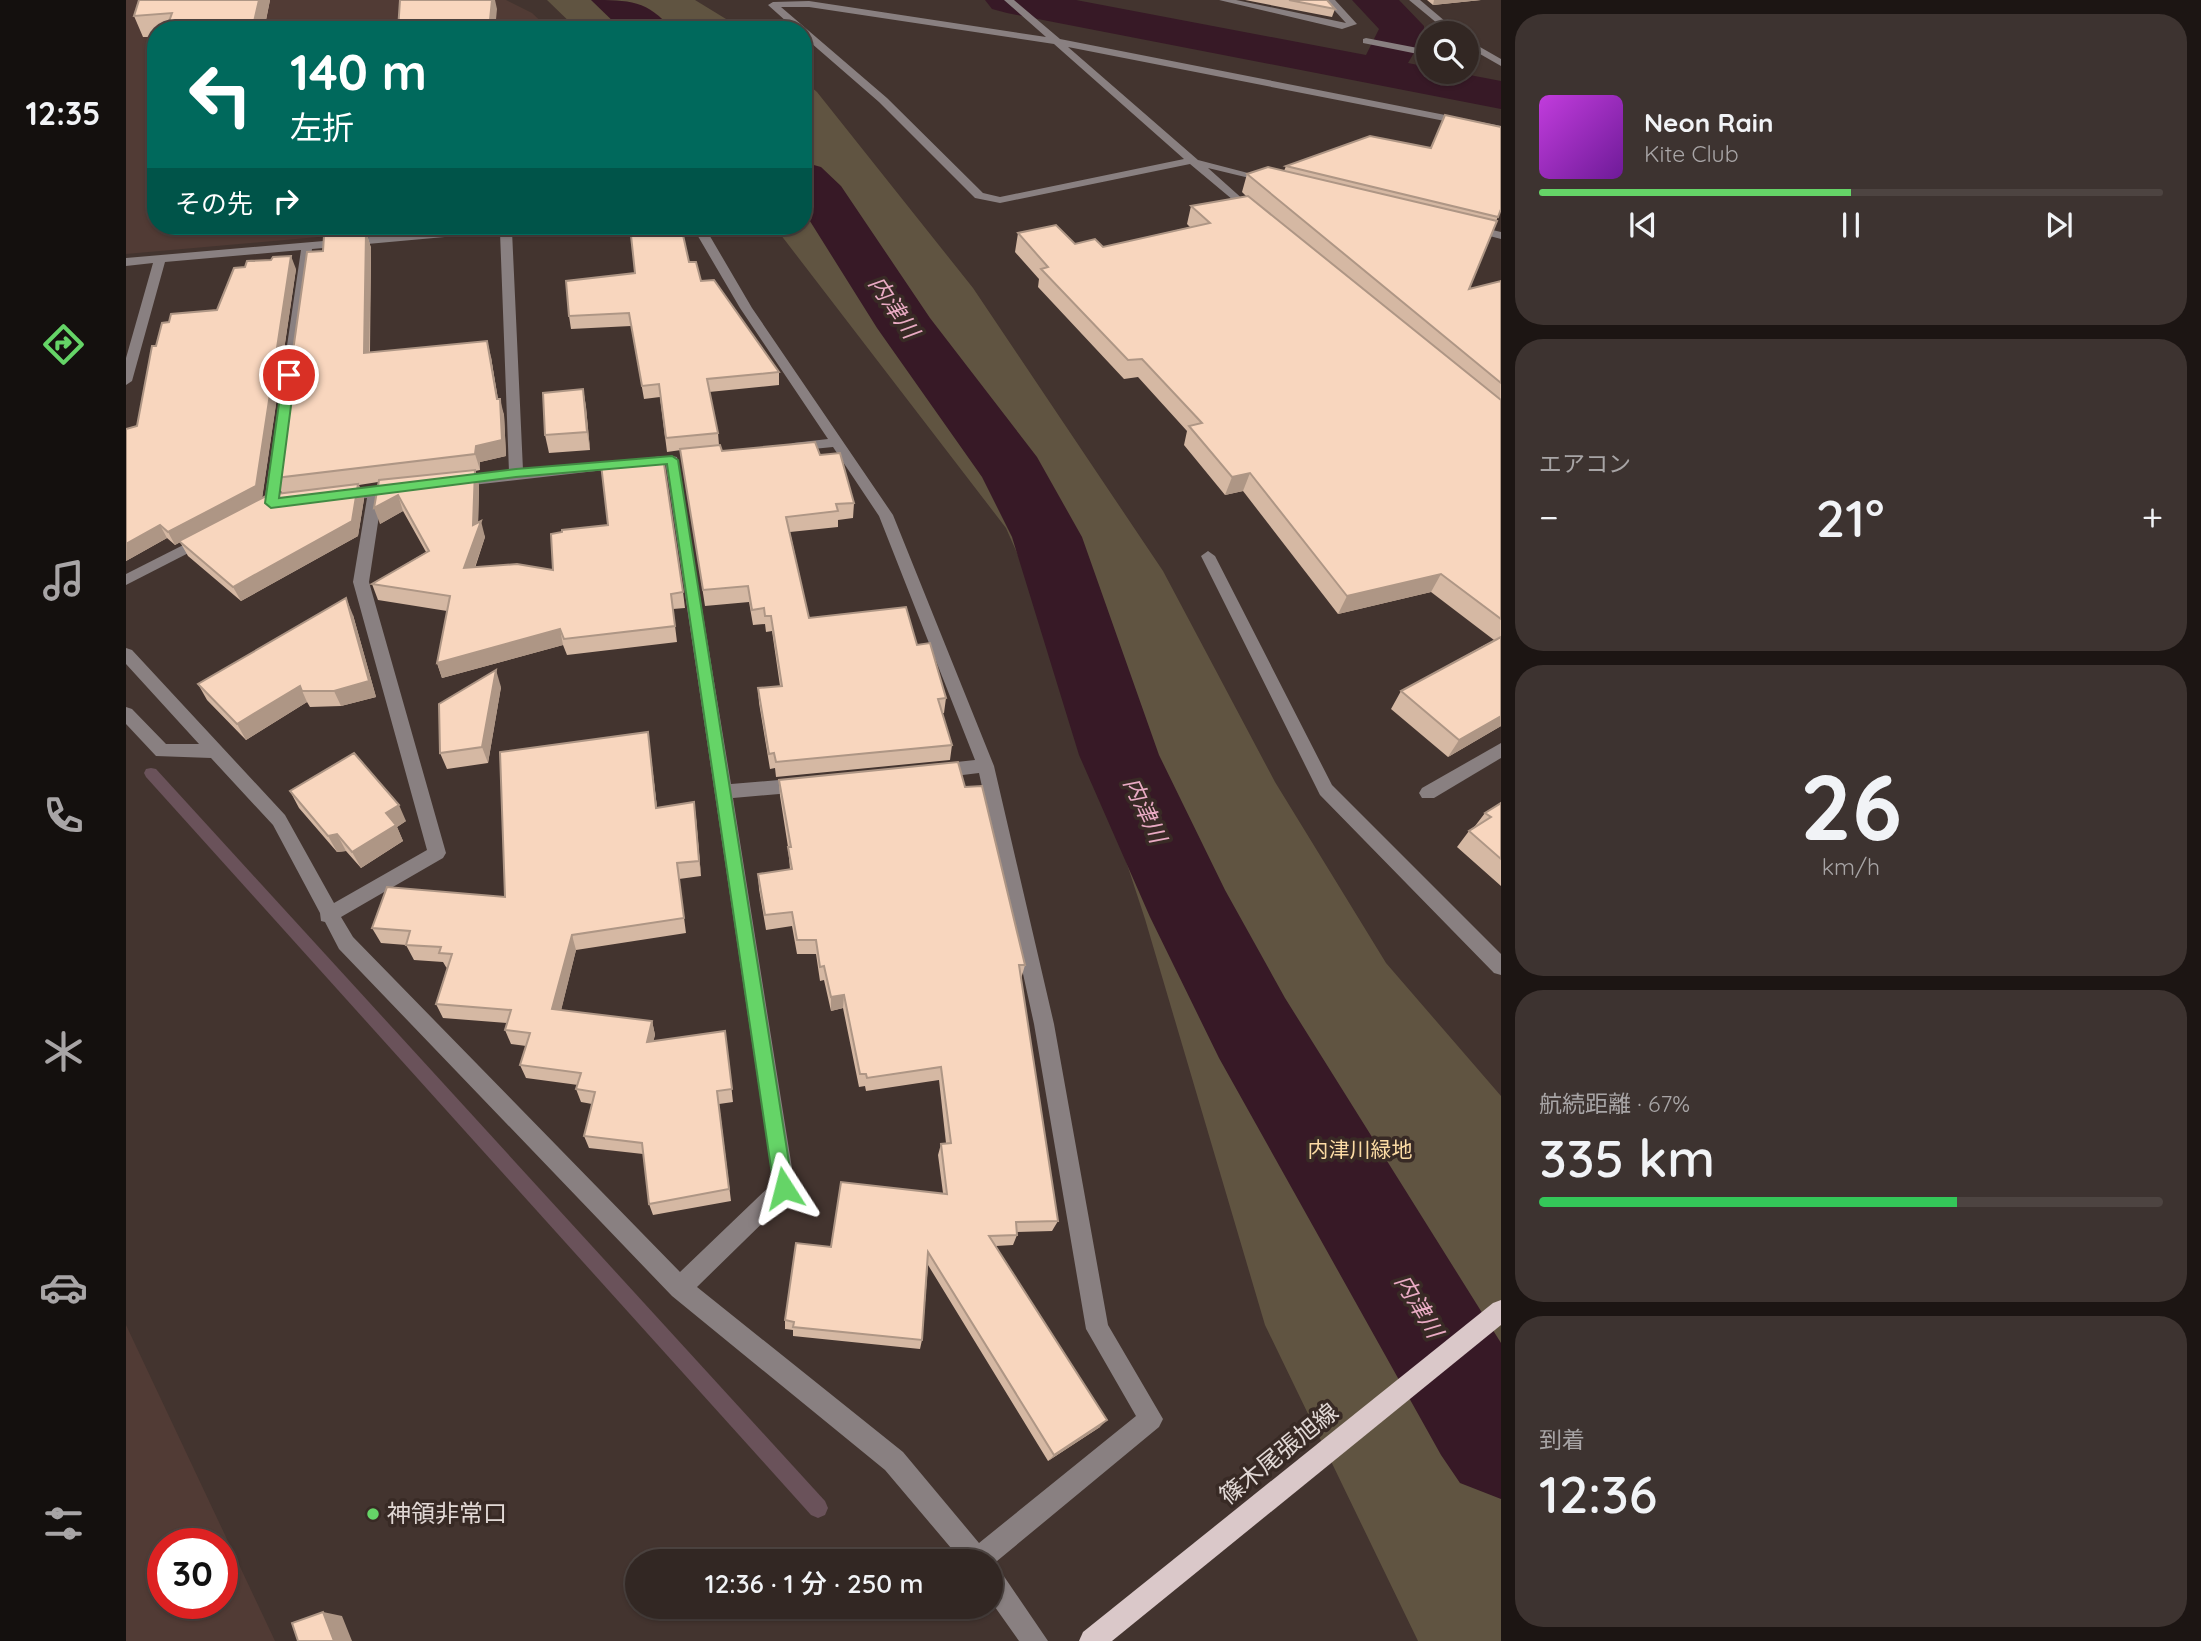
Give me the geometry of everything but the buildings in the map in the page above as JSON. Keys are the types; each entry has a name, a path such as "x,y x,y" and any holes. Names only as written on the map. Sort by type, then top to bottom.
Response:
{"main road":[{"name":"篠木尾張旭線","path":"1092,1641 1501,1311"}],"street":[{"path":"1009,0 1265,223"},
{"path":"1224,0 1342,26 1352,24 1330,0"},
{"path":"1414,0 1439,21"},
{"path":"792,21 773,5 809,4 1058,42 1501,130"},
{"path":"812,39 883,100 979,196 1000,200 1191,161 1285,183"},
{"path":"1366,41 1416,51"},
{"path":"1479,50 1499,63"},
{"path":"1479,60 1499,63"},
{"path":"1461,226 1501,236"},
{"path":"126,262 429,235"},
{"path":"506,235 516,473"},
{"path":"703,235 746,308 886,515 986,766 1044,1024 1097,1329 1151,1419 993,1549"},
{"path":"272,505 307,246"},
{"path":"126,381 160,259"},
{"path":"783,448 838,442"},
{"path":"439,484 516,473 666,460 784,1188 680,1288"},
{"path":"323,498 414,488"},
{"path":"328,915 437,853 361,582 375,493"},
{"path":"126,580 211,535"},
{"path":"1208,556 1326,790 1501,967"},
{"path":"126,654 279,820 328,915 346,943 680,1288 894,1461 968,1549"},
{"path":"126,713 162,751 217,751"},
{"path":"1428,793 1501,750"},
{"path":"917,773 986,766"},
{"path":"722,793 819,783"},
{"path":"1003,1596 1035,1641"}],"shaded area":[{"path":"126,0 506,0 532,13 540,21 147,21 147,235 340,235 126,254"},
{"path":"126,1325 222,1528 147,1528 147,1619 238,1619 238,1563 275,1641 126,1641"}],"green space":[{"path":"547,0 695,0 729,21 569,21"},
{"name":"内津川緑地","path":"812,88 973,288 1163,571 1275,782 1386,963 1501,1096 1501,1641 1418,1641 1265,1325 1145,919 1049,626 1006,528 781,235 812,235"}],"waterway":[{"name":"内津川","path":"613,0 639,21"},
{"path":"1007,0 1501,95"},
{"path":"1374,0 1402,26 1401,36 1380,70"},
{"name":"内津川","path":"812,187 822,197 907,328 1013,472 1047,537 1119,755 1194,917 1252,1028 1481,1415 1501,1442"},
{"path":"151,773 818,1508"}],"place":[{"name":"神領非常口","path":"373,1514"}],"route":[{"path":"289,375 271,503 375,493 516,473 672,460 784,1188"}]}
